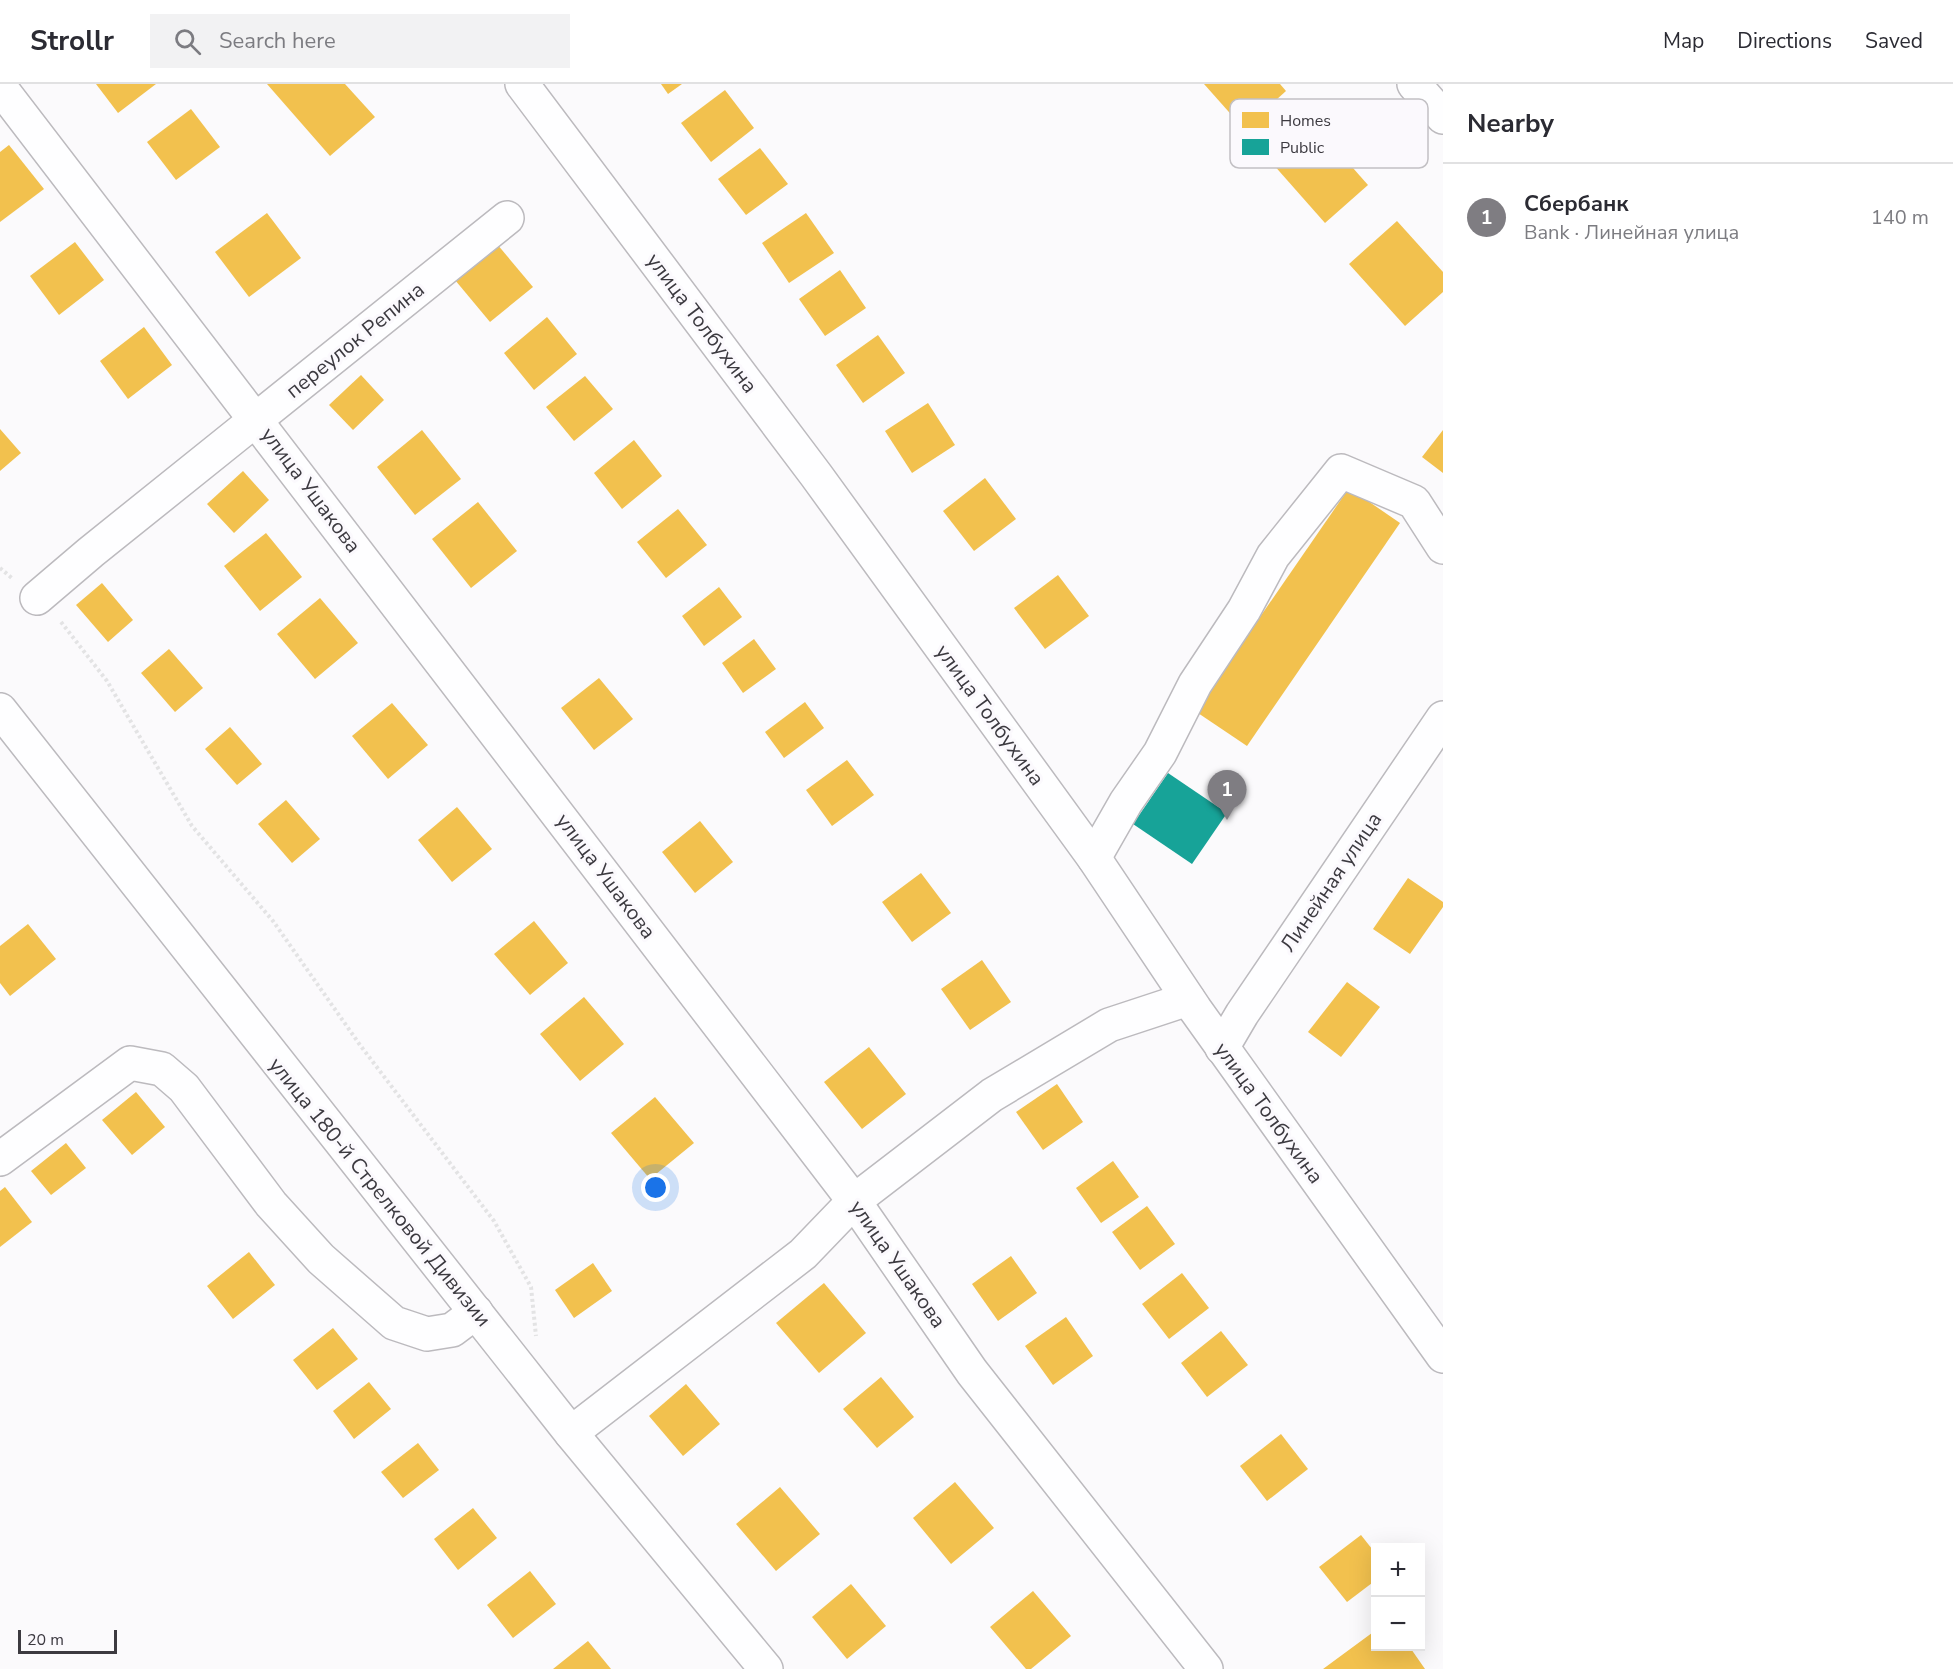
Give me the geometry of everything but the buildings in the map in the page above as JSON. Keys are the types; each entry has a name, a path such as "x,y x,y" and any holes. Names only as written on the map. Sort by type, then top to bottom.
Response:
{"street":[{"name":"улица Толбухина","path":"522,84 816,475 1094,858 1222,1048 1443,1356"},
{"path":"1414,84 1427,99"},
{"name":"улица Ушакова","path":"0,87 855,1201 972,1372 1206,1669"},
{"path":"1428,100 1443,117"},
{"name":"переулок Репина","path":"37,598 507,218"},
{"path":"1094,858 1126,802 1160,753 1195,684 1244,610 1274,556 1341,471 1414,502 1443,547"},
{"name":"улица 180-й Стрелковой Дивизии","path":"0,710 215,986 571,1433 766,1669"},
{"name":"Линейная улица","path":"1222,1048 1242,1014 1443,718"},
{"path":"571,1433 803,1254 855,1201 992,1095 1109,1025 1188,999"},
{"path":"0,1160 130,1064 162,1069 184,1089 271,1204 321,1260 394,1323 427,1334 452,1330 476,1312"}],"path":[{"path":"0,568 37,598 70,630 107,681 192,826 273,921 360,1045 494,1221 531,1287 537,1330 529,1379"}],"place":[{"name":"Сбербанк","path":"1227,820"}]}
